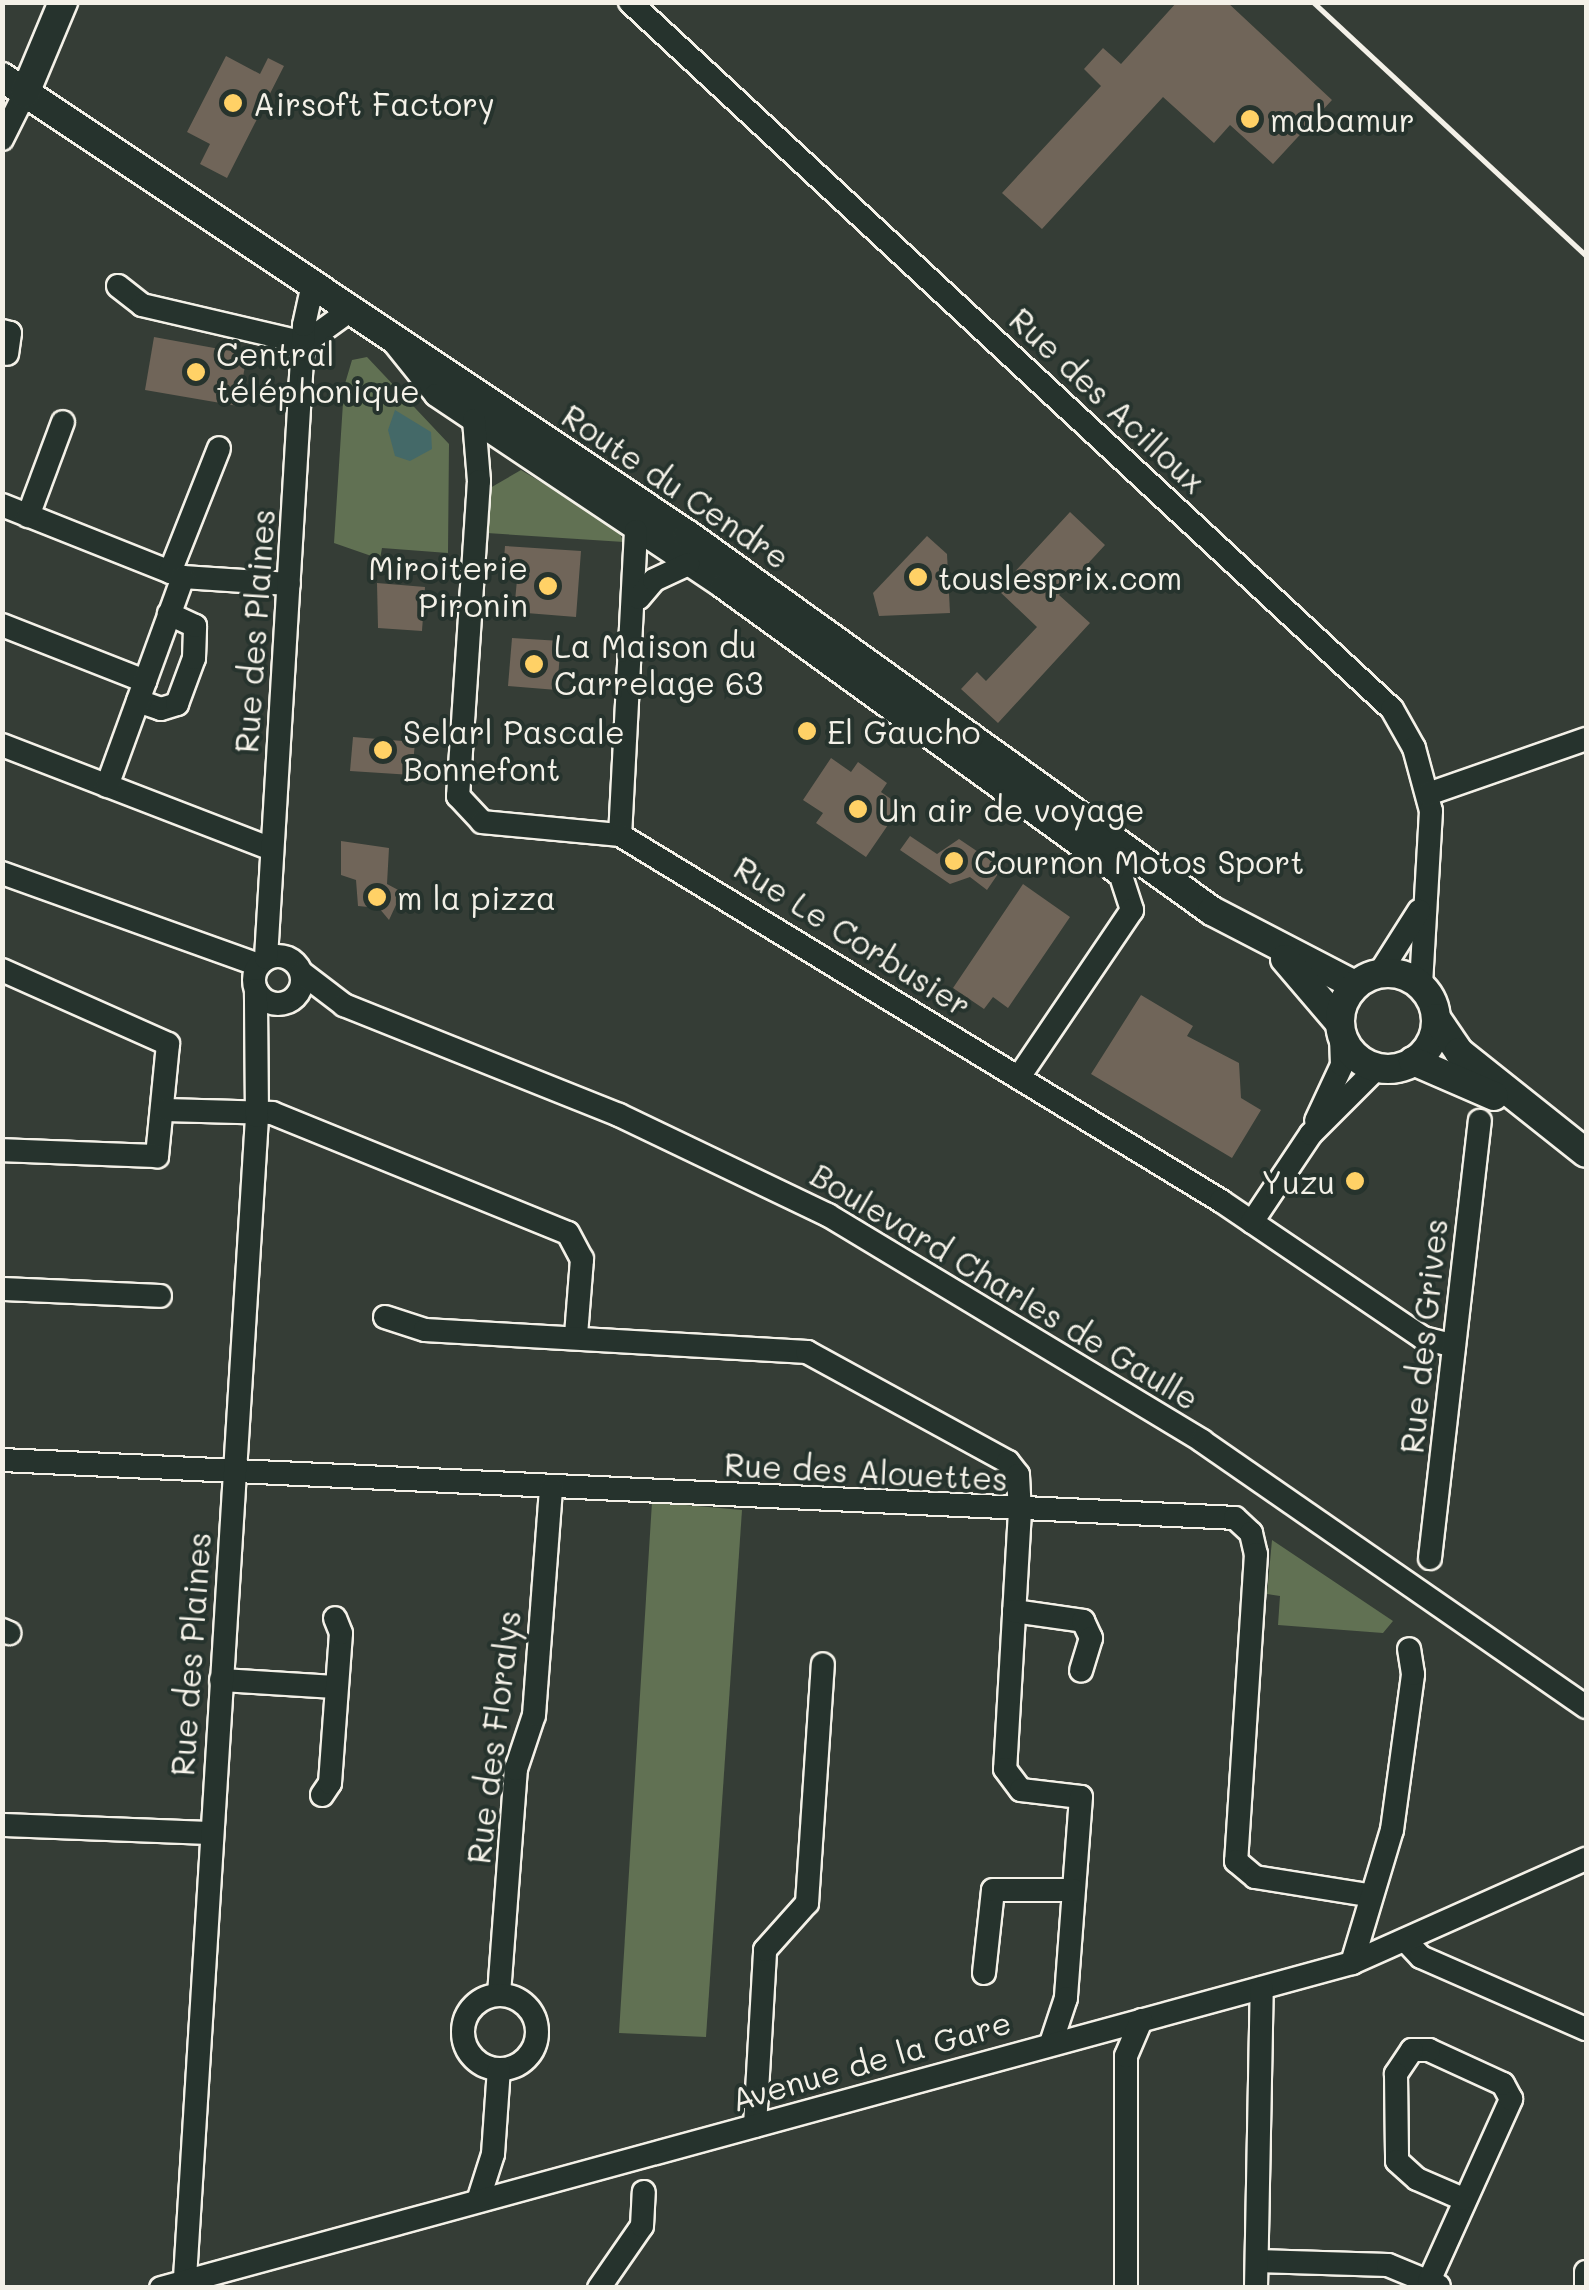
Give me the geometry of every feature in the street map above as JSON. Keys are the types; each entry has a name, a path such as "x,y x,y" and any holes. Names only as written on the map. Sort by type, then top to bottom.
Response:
{"main road":[{"path":"14,85 63,2"},
{"name":"Route du Cendre","path":"14,85 388,332 1276,951 1340,1028"},
{"name":"Route du Cendre","path":"1276,951 1367,979"},
{"path":"1560,1133 1446,1070 1413,1061 1377,1068 1355,1056 1340,1028 1367,979 1422,986 1436,1018 1460,1052 1586,1153"},
{"path":"1413,1061 1430,1043 1436,1018"}],"street":[{"name":"Rue des Acilloux","path":"630,2 1374,689 1408,736 1428,794 1432,852 1423,903 1422,986"},
{"path":"2,139 14,85"},
{"name":"Rue des Plaines","path":"185,2278 257,1116 261,1033 254,971 270,923 305,343 313,284"},
{"path":"118,286 142,305 305,343 352,309"},
{"path":"388,332 421,383 688,564 1121,876 1132,910 1019,1077"},
{"path":"474,420 479,481 458,796 482,822 620,835 638,598 636,531"},
{"path":"28,516 64,422"},
{"path":"108,786 170,614 176,574 219,448"},
{"path":"479,481 522,453"},
{"path":"2,506 176,574 290,584"},
{"path":"638,598 670,569 688,564"},
{"path":"2,626 142,691 161,710 177,704 194,658 194,626 170,614"},
{"path":"1428,794 1586,739"},
{"path":"2,745 272,849"},
{"name":"Rue Le Corbusier","path":"620,835 1252,1222 1424,1338 1454,1346"},
{"path":"2,874 254,971 286,1003"},
{"name":"Rue des Acilloux","path":"1367,979 1423,903"},
{"path":"261,1033 286,1003 299,994 297,966 270,923"},
{"path":"254,971 297,966"},
{"name":"Boulevard Charles de Gaulle","path":"297,966 344,1005 619,1115 828,1215 1202,1441 1586,1707"},
{"path":"2,970 168,1044 162,1150 150,1160 2,1150"},
{"name":"Boulevard Charles de Gaulle","path":"286,1003 344,1005"},
{"path":"1252,1222 1310,1134 1342,1064 1340,1028"},
{"path":"1310,1134 1377,1068"},
{"path":"167,1110 257,1116 272,1113 568,1234 582,1259 576,1336"},
{"name":"Rue des Grives","path":"1430,1558 1480,1122"},
{"path":"2,1290 160,1296"},
{"path":"385,1317 425,1330 783,1346 820,1357 1008,1462 1018,1475 1020,1511 1005,1769 1021,1790 1081,1798 1066,1998 1051,2043"},
{"name":"Rue des Alouettes","path":"2,1460 234,1468 1020,1511 1220,1516 1245,1524 1256,1554 1236,1861 1255,1877 1367,1894"},
{"name":"Rue des Floralys","path":"499,1994 516,1769 534,1715 551,1488"},
{"path":"1014,1611 1084,1620 1090,1638 1080,1671"},
{"path":"322,1795 330,1782 336,1687 335,1618"},
{"path":"1352,1964 1367,1894 1392,1830 1413,1674 1409,1649"},
{"path":"756,2126 765,1950 807,1903 822,1665"},
{"path":"220,1680 336,1687"},
{"path":"2,1825 211,1833"},
{"name":"Avenue de la Gare","path":"161,2288 185,2278 1352,1964 1586,1858"},
{"path":"984,1974 993,1890 1073,1890"},
{"path":"1404,1940 1420,1957 1586,2029"},
{"path":"1256,2288 1262,1988"},
{"path":"499,1994 530,2009 538,2031 531,2054 499,2069 478,2062 462,2032 470,2010 499,1994"},
{"path":"1066,1998 1093,2032 1126,2056"},
{"path":"1126,2288 1126,2056 1141,2020"},
{"path":"1257,2261 1388,2265 1435,2284 1464,2199 1508,2110 1509,2089 1429,2050 1412,2050 1396,2074 1397,2161 1464,2199"},
{"path":"478,2200 493,2154 499,2069"},
{"path":"755,2088 781,2118"},
{"path":"493,2154 510,2192"},
{"path":"598,2288 642,2226 644,2192"},
{"path":"1586,2272 1586,2288"}],"green space":[{"path":"367,357 449,444 448,553 382,548 380,559 334,543 344,387 352,360"},
{"path":"521,470 616,527 624,542 487,533 490,488"},
{"path":"652,1502 742,1510 706,2037 619,2033"},
{"path":"1272,1540 1393,1621 1383,1633 1278,1625 1280,1596 1267,1594"}],"water":[{"path":"395,410 431,432 432,449 410,461 395,456 388,430"}],"building":[{"name":"mabamur","path":"1177,2 1227,2 1332,100 1273,164 1230,125 1214,143 1163,97 1042,229 1002,193 1101,86 1084,69 1103,48 1121,64"},
{"name":"Airsoft Factory","path":"226,56 260,74 268,58 284,66 227,178 200,164 210,144 187,132"},
{"name":"Central téléphonique","path":"154,337 247,354 238,406 145,390"},
{"path":"1070,512 1105,545 1059,595 1090,623 998,723 961,689 977,672 986,681 1037,627 998,590"},
{"name":"touslesprix.com","path":"927,536 947,554 950,613 879,616 873,593"},
{"name":"Miroiterie Pironin","path":"505,546 581,551 576,617 514,612 518,569 504,559"},
{"path":"377,583 425,587 422,631 378,628"},
{"name":"La Maison du Carrelage 63","path":"512,638 561,641 557,690 508,686"},
{"name":"Selarl Pascale Bonnefont","path":"353,737 415,742 412,775 350,771"},
{"name":"Un air de voyage","path":"831,758 851,772 858,762 887,783 881,792 901,806 866,857 816,823 823,813 803,800"},
{"name":"Cournon Motos Sport","path":"910,836 937,854 959,839 1002,868 987,890 970,877 950,884 900,850"},
{"path":"341,841 389,848 387,884 402,892 389,920 379,908 358,906 356,880 341,875"},
{"path":"1023,884 1070,917 1008,1008 993,997 984,1009 953,988"},
{"path":"1141,995 1193,1026 1187,1036 1239,1063 1241,1098 1261,1110 1232,1158 1091,1074"}],"railway":[{"path":"1313,2 1586,256"}],"place":[{"name":"Airsoft Factory","path":"233,103"},
{"name":"mabamur","path":"1250,119"},
{"name":"Central téléphonique","path":"196,372"},
{"name":"touslesprix.com","path":"918,577"},
{"name":"Miroiterie Pironin","path":"548,586"},
{"name":"La Maison du Carrelage 63","path":"534,664"},
{"name":"El Gaucho","path":"807,731"},
{"name":"Selarl Pascale Bonnefont","path":"383,750"},
{"name":"Un air de voyage","path":"858,809"},
{"name":"Cournon Motos Sport","path":"954,861"},
{"name":"m la pizza","path":"377,897"},
{"name":"Yuzu","path":"1355,1181"}]}
